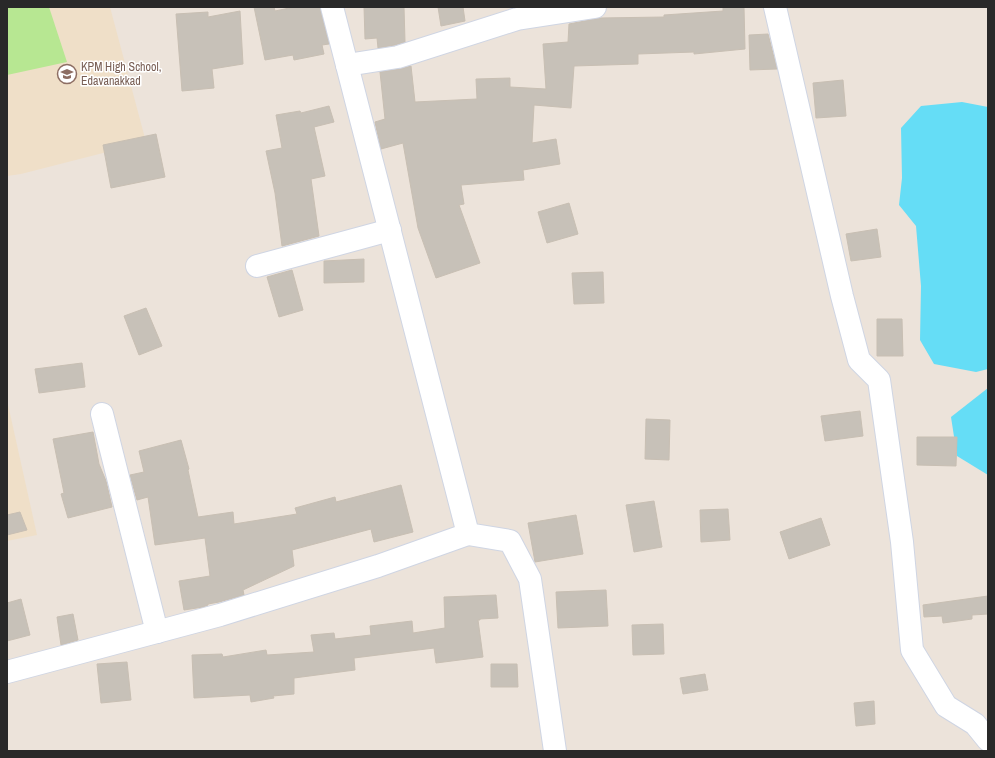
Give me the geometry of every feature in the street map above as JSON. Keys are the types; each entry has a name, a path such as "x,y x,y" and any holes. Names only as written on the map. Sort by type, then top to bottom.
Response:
{"street":[{"path":"332,7 468,534"},
{"path":"347,65 398,57 517,19 595,7"},
{"path":"775,7 842,296 859,360 879,380 902,542 912,650 946,706 975,724 988,740"},
{"path":"257,266 390,230"},
{"path":"102,414 157,632"},
{"path":"7,672 220,615 371,568 468,534 510,541 530,579 556,751"}],"shaded area":[{"name":"KPM High School, Edavanakkad","path":"7,7 110,7 146,142 21,174 7,176"},
{"path":"7,400 37,535 7,541"}],"green space":[{"path":"7,7 49,7 67,62 7,75"}],"water":[{"path":"962,102 988,107 988,369 976,372 934,364 920,340 921,286 916,226 899,205 902,178 901,128 921,106"},
{"path":"988,388 988,475 957,456 951,417"}],"building":[{"path":"254,7 274,7 275,11 294,7 320,7 329,44 322,45 324,54 294,60 293,55 265,60"},
{"path":"364,7 404,7 405,42 378,48 377,38 365,39"},
{"path":"438,7 463,7 465,21 441,26"},
{"path":"723,7 744,7 745,49 694,54 694,52 638,54 638,64 574,66 571,108 534,105 532,143 556,139 560,164 523,170 524,180 461,185 464,204 459,205 480,263 436,278 418,228 403,143 381,149 375,122 385,119 380,72 411,66 415,102 477,99 476,79 510,78 510,87 546,89 543,44 568,42 569,24 600,18 664,17 664,15 723,11"},
{"path":"240,11 243,64 212,69 214,88 182,91 176,14 208,12 208,17"},
{"path":"768,34 777,69 750,70 749,35"},
{"path":"843,80 846,116 816,118 813,83"},
{"path":"329,106 334,122 314,127 325,176 311,179 319,236 282,246 275,193 266,151 282,148 276,115 300,111 301,113"},
{"path":"156,134 165,177 111,188 103,145"},
{"path":"569,203 578,234 547,243 538,212"},
{"path":"877,229 881,257 851,261 846,234"},
{"path":"364,259 364,282 324,283 324,261"},
{"path":"292,270 303,310 279,317 267,277"},
{"path":"603,272 604,303 574,304 572,273"},
{"path":"146,308 162,346 139,355 124,316"},
{"path":"877,319 902,319 903,356 877,356"},
{"path":"82,363 85,387 39,393 35,369"},
{"path":"860,411 863,436 825,441 821,416"},
{"path":"646,419 670,420 669,460 645,459"},
{"path":"93,432 99,464 106,481 112,507 68,518 61,494 64,493 53,439"},
{"path":"917,437 957,437 956,466 917,465"},
{"path":"181,440 189,469 198,517 233,512 234,524 297,514 295,508 335,497 336,502 401,485 413,532 374,542 371,529 292,550 294,566 243,590 244,595 208,604 203,607 184,610 179,581 210,576 205,538 155,545 148,497 137,500 130,475 144,472 139,451"},
{"path":"654,501 662,547 634,552 626,505"},
{"path":"728,509 730,540 701,542 700,510"},
{"path":"20,512 27,530 7,535 7,515"},
{"path":"576,515 583,554 535,562 528,523"},
{"path":"821,518 830,545 789,559 780,532"},
{"path":"606,590 608,626 558,628 556,592"},
{"path":"496,595 498,618 478,620 483,657 436,663 434,648 354,658 355,670 294,678 294,694 273,696 274,698 251,702 250,695 194,698 192,655 222,654 223,657 266,650 267,655 314,652 311,635 334,633 335,639 371,635 370,626 412,621 413,633 445,628 444,597"},
{"path":"988,596 988,614 972,615 972,619 943,623 942,616 924,617 923,605"},
{"path":"21,599 30,635 7,641 7,603"},
{"path":"73,614 78,640 61,645 57,617"},
{"path":"663,624 664,654 633,655 632,625"},
{"path":"127,662 131,700 101,703 97,664"},
{"path":"491,664 517,664 518,687 491,687"},
{"path":"705,674 708,690 683,694 680,678"},
{"path":"874,701 875,724 856,726 854,703"}],"place":[{"name":"KPM High School, Edavanakkad","path":"67,74"}]}
